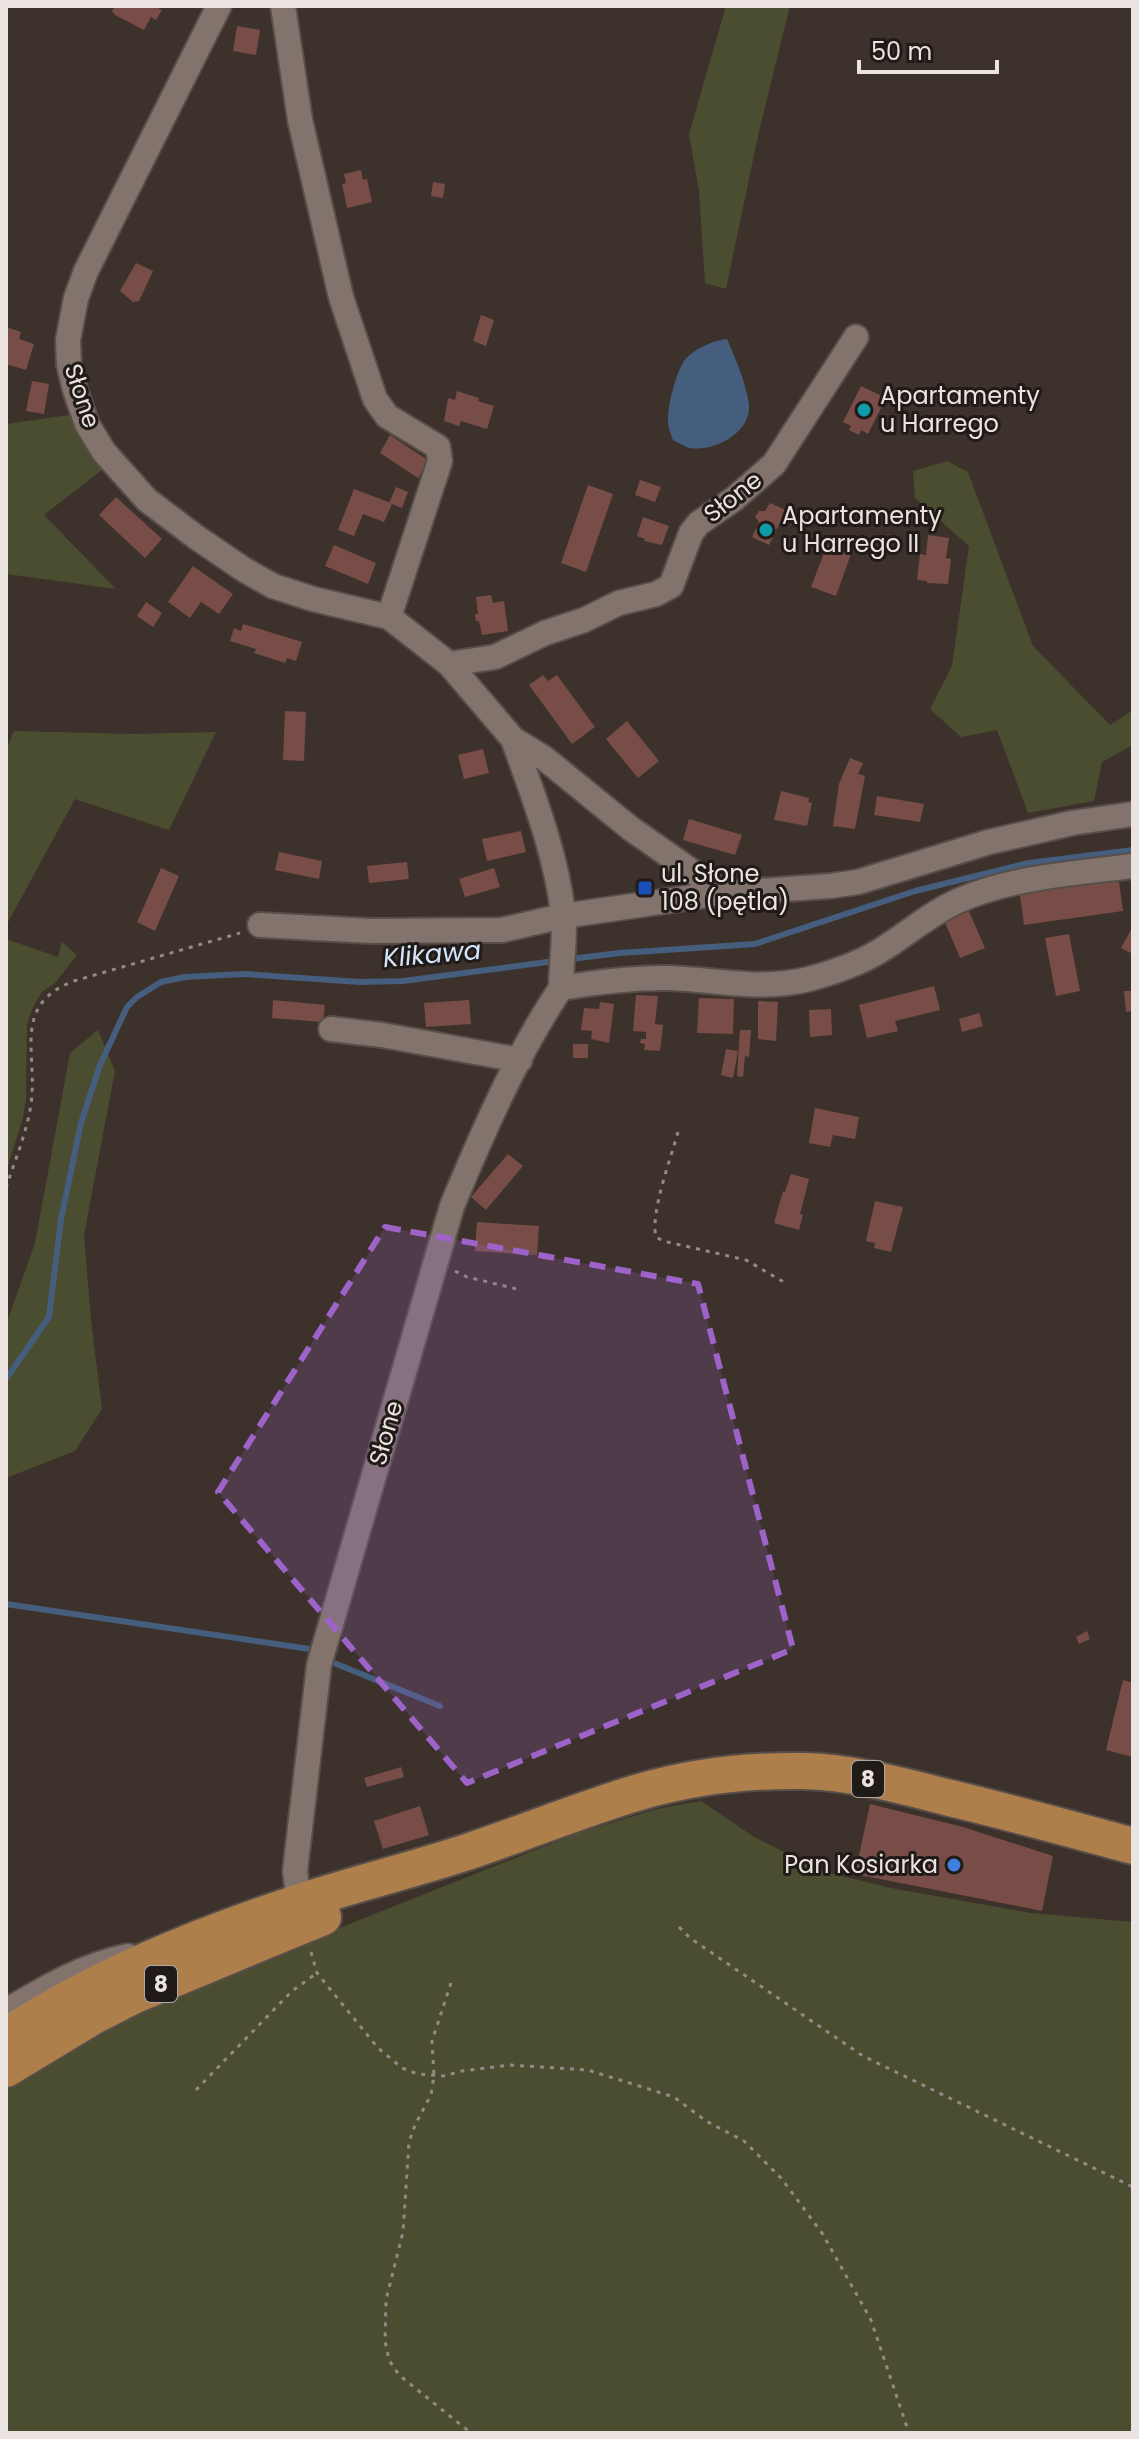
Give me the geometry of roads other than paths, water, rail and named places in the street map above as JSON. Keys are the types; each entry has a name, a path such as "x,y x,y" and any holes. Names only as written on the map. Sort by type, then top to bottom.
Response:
{"highway":[{"name":"8","path":"6,2069 135,1995 306,1927 471,1850 639,1792 725,1775 805,1771 833,1773 910,1788 1133,1846"},
{"name":"8","path":"6,2036 86,1989 158,1955 306,1927"}],"street":[{"name":"Słone","path":"219,6 86,271 76,298 68,340 69,365 87,424 104,452 147,500 243,569 273,586 389,617 449,664 513,739 544,758 630,828 710,884 715,894"},
{"path":"283,6 300,120 337,282 375,399 387,416 438,447 440,461 389,617"},
{"name":"Słone","path":"449,664 495,657 619,603 656,594 671,586 691,533 699,523 734,499 774,464 856,337"},
{"name":"Słone","path":"306,1927 295,1871 319,1665 452,1206 476,1148 561,979 563,927 558,881 513,739"},
{"path":"260,925 371,931 563,927 715,894 858,882 989,842 1072,823 1133,814"},
{"path":"561,979 670,978 750,986 779,985 812,978 876,953 960,900 1019,882 1133,866"},
{"path":"331,1029 520,1060"},
{"path":"6,2011 49,1985 94,1964 126,1956 158,1955"}],"water":[{"path":"727,339 746,388 748,415 738,432 720,444 688,447 673,440 668,424 678,373 692,353"}],"waterway":[{"name":"Klikawa","path":"570,959 755,944 915,891 1029,863 1133,850"},
{"name":"Klikawa","path":"6,1379 49,1317 61,1219 81,1123 100,1065 127,1007 137,997 161,982 185,977 244,974 360,982 403,981 555,961"},
{"path":"6,1604 310,1649"},
{"path":"334,1663 440,1706"}],"place":[{"name":"Apartamenty u Harrego","path":"864,410"},
{"name":"Apartamenty u Harrego II","path":"766,530"},
{"name":"ul. Słone 108 (pętla)","path":"645,888"},
{"name":"Pan Kosiarka","path":"954,1865"}]}
